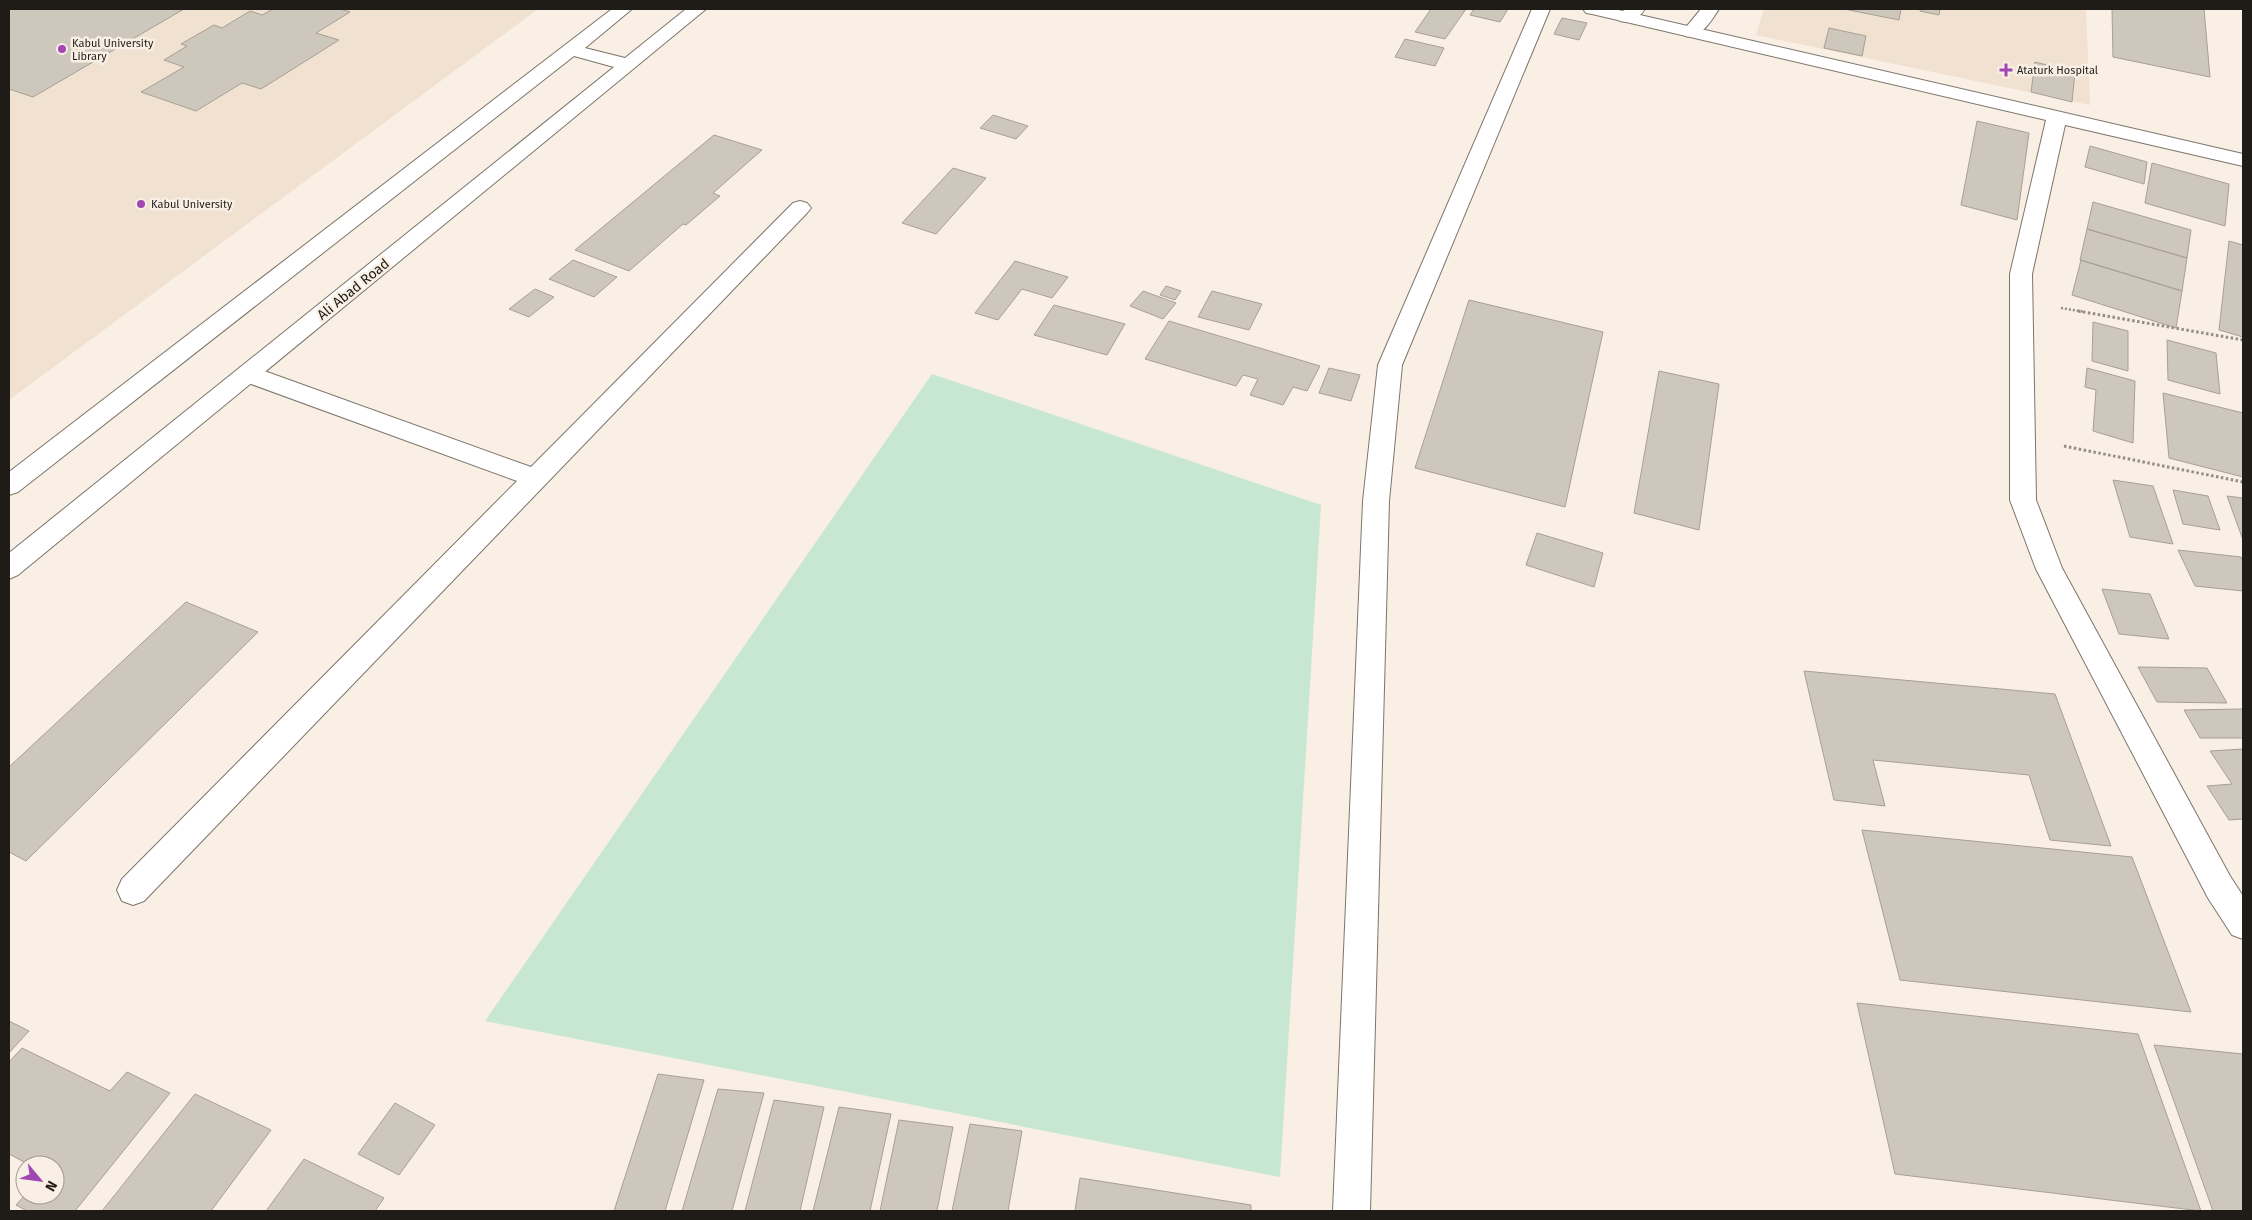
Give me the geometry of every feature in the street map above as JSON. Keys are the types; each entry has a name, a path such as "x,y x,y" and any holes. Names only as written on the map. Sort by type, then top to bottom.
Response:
{"street":[{"path":"9,486 623,9"},
{"name":"Ali Abad Road","path":"9,568 697,9"},
{"path":"1350,1211 1376,501 1390,365 1540,9"},
{"path":"1592,9 1631,13 1691,32 2243,160"},
{"path":"1691,32 1710,9"},
{"path":"570,50 628,65"},
{"path":"2057,117 2021,274 2023,500 2049,569 2219,887 2243,924"},
{"path":"133,890 800,208"},
{"path":"248,374 535,478"}],"path":[{"path":"2021,301 2243,340"},
{"path":"2022,437 2243,482"}],"shaded area":[{"name":"Kabul University","path":"9,9 538,9 9,400"},
{"name":"Ataturk Hospital","path":"1764,9 2086,9 2090,105 1756,35"}],"green space":[{"path":"932,374 1321,505 1280,1177 485,1021"}],"building":[{"name":"Kabul University Library","path":"9,9 184,9 33,97 9,89"},
{"path":"273,9 341,9 350,12 316,33 339,40 261,89 242,83 196,111 141,92 184,67 164,60 187,46 181,44 214,25 222,28 250,11 262,15"},
{"path":"1431,9 1466,9 1445,39 1415,32"},
{"path":"1474,9 1508,9 1500,22 1470,15"},
{"path":"1844,9 1901,9 1899,20"},
{"path":"1920,9 1940,9 1939,15 1920,11"},
{"path":"2112,9 2204,9 2210,77 2113,57"},
{"path":"1562,18 1587,23 1579,40 1554,34"},
{"path":"1829,28 1866,36 1862,56 1824,48"},
{"path":"1405,39 1444,48 1435,66 1395,57"},
{"path":"2035,62 2075,72 2072,102 2031,92"},
{"path":"993,115 1028,126 1016,139 980,128"},
{"path":"1977,121 2029,133 2017,220 1961,205"},
{"path":"714,135 762,150 713,193 720,196 686,225 683,224 629,271 575,250"},
{"path":"2090,146 2147,162 2144,184 2085,167"},
{"path":"2152,163 2229,184 2225,226 2145,203"},
{"path":"953,168 986,178 936,234 902,223"},
{"path":"2093,202 2191,230 2187,258 2087,229"},
{"path":"2087,229 2187,258 2182,291 2080,260"},
{"path":"2229,241 2243,245 2243,337 2219,330"},
{"path":"573,260 617,277 594,297 549,279"},
{"path":"2081,260 2182,291 2176,328 2072,295"},
{"path":"1015,261 1068,277 1052,298 1022,289 998,320 975,313"},
{"path":"1166,286 1181,291 1175,300 1160,295"},
{"path":"535,289 554,297 529,317 509,309"},
{"path":"1143,291 1176,303 1163,319 1130,306"},
{"path":"1212,291 1262,304 1249,330 1198,317"},
{"path":"1469,300 1603,332 1565,507 1415,468"},
{"path":"1054,305 1125,324 1107,355 1034,335"},
{"path":"1169,321 1320,366 1307,391 1293,387 1283,405 1250,395 1258,379 1243,375 1236,386 1145,359"},
{"path":"2093,322 2128,331 2128,371 2092,361"},
{"path":"2167,340 2216,353 2220,394 2168,380"},
{"path":"1329,368 1360,375 1351,401 1319,393"},
{"path":"2087,368 2135,381 2133,443 2093,431 2096,390 2085,387"},
{"path":"1659,371 1719,384 1699,530 1634,513"},
{"path":"2163,393 2243,413 2243,477 2169,458"},
{"path":"2113,480 2153,486 2173,544 2130,537"},
{"path":"2173,490 2208,496 2220,530 2183,524"},
{"path":"2227,496 2243,498 2243,540"},
{"path":"1537,533 1603,553 1594,587 1526,565"},
{"path":"2178,550 2241,557 2243,562 2243,591 2195,586"},
{"path":"2102,589 2150,594 2169,639 2119,634"},
{"path":"186,602 258,632 26,861 9,852 9,767"},
{"path":"2138,667 2207,668 2227,703 2157,702"},
{"path":"1804,671 2055,694 2111,846 2050,840 2029,775 1873,760 1885,806 1834,800"},
{"path":"2243,709 2243,738 2200,738 2184,710"},
{"path":"2243,749 2243,819 2229,820 2207,786 2232,784 2210,751"},
{"path":"1862,830 2132,857 2191,1012 1900,980"},
{"path":"1857,1003 2138,1034 2201,1211 1895,1174"},
{"path":"9,1021 29,1031 9,1053"},
{"path":"2154,1045 2243,1054 2243,1211 2213,1211"},
{"path":"22,1048 110,1091 127,1072 170,1093 75,1211 27,1211 16,1205 65,1205 65,1155 15,1155 15,1157 9,1154 9,1062"},
{"path":"658,1074 704,1080 665,1211 614,1211"},
{"path":"718,1089 764,1093 732,1211 682,1211"},
{"path":"195,1094 271,1130 211,1211 102,1211"},
{"path":"774,1100 824,1107 800,1211 745,1211"},
{"path":"395,1103 435,1125 399,1175 358,1154"},
{"path":"839,1107 891,1114 870,1211 813,1211"},
{"path":"899,1120 953,1127 937,1211 880,1211"},
{"path":"970,1124 1022,1131 1008,1211 952,1211"},
{"path":"304,1159 384,1198 375,1211 266,1211"},
{"path":"1080,1178 1251,1205 1251,1211 1075,1211"}],"place":[{"name":"Kabul University Library","path":"62,49"},
{"name":"Ataturk Hospital","path":"2006,70"},
{"name":"Kabul University","path":"141,204"}]}
